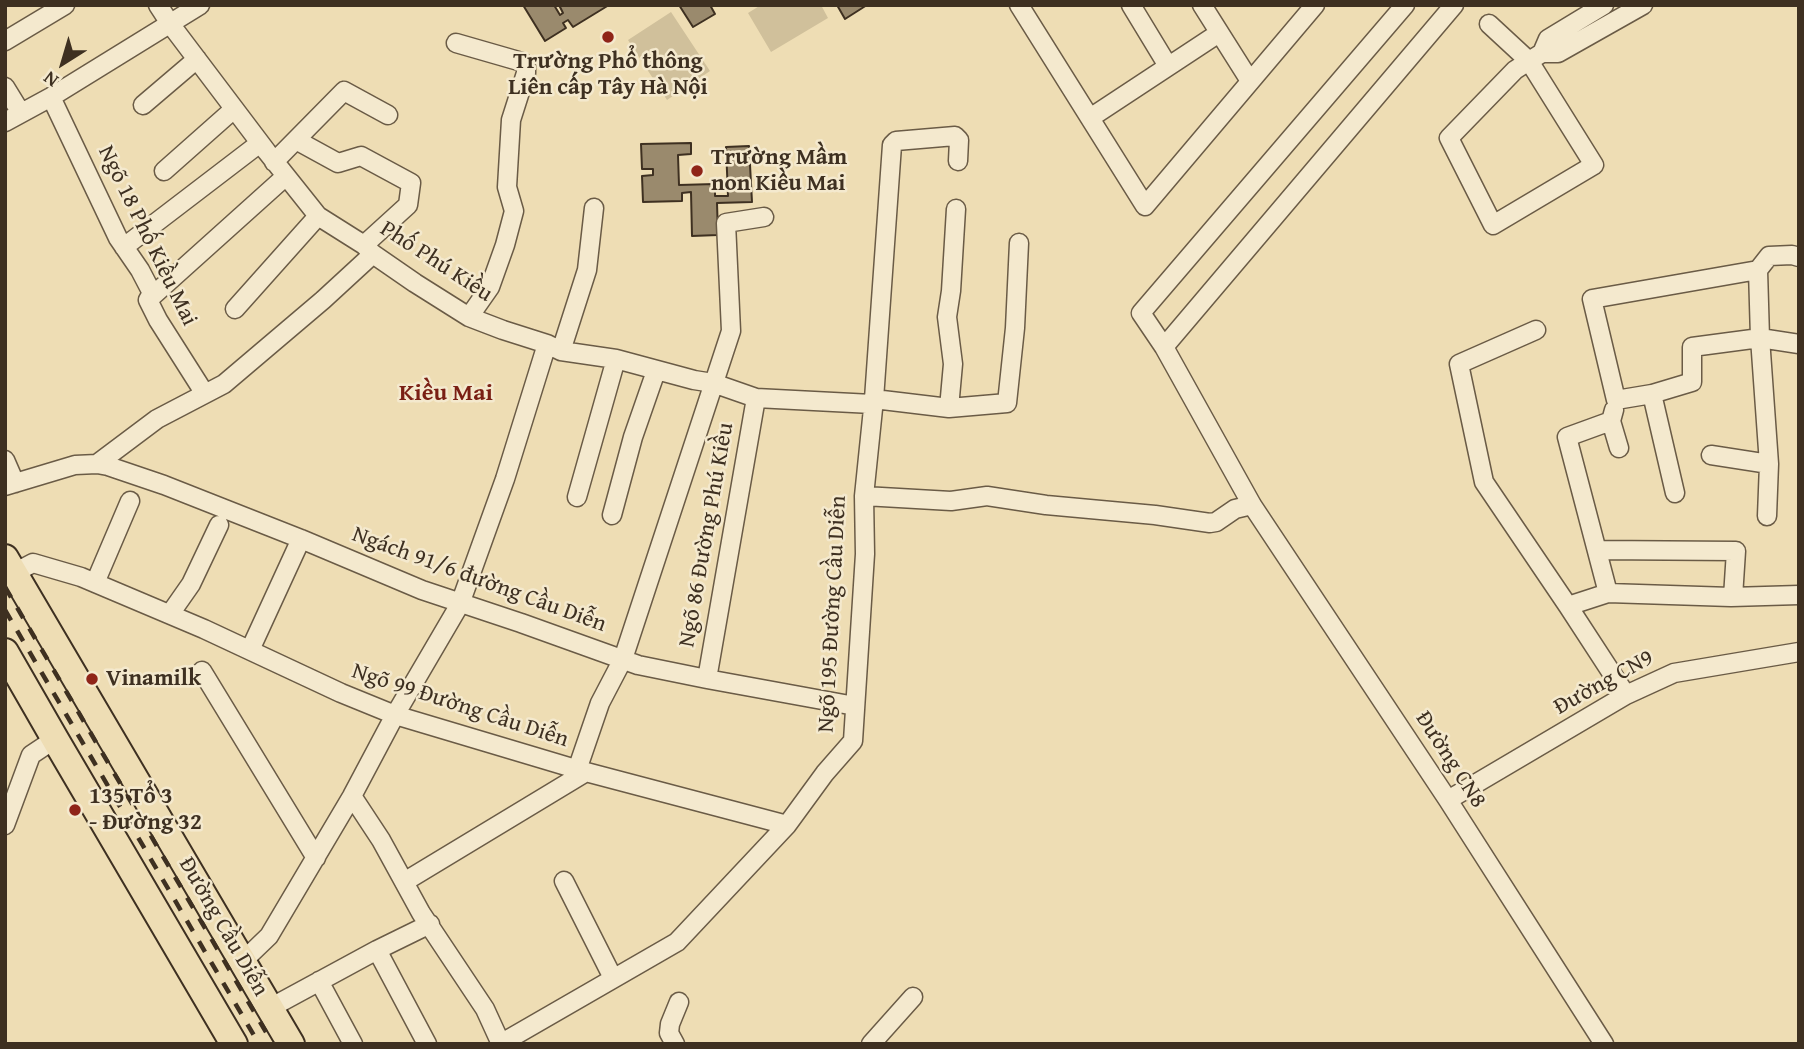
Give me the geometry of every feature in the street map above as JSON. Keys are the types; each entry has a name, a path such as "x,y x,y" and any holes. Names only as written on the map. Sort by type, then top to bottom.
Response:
{"highway":[{"name":"Đường Cầu Diễn","path":"10,565 290,1044"},
{"path":"5,652 234,1044"}],"street":[{"path":"7,36 65,5"},
{"name":"Phố Phú Kiều","path":"158,5 274,162 318,216 469,317 554,347 617,359 656,371 713,383 756,398 873,401 949,408 1007,403 1015,328 1019,243"},
{"path":"5,122 171,25 200,5"},
{"path":"1019,5 1145,206 1315,5"},
{"path":"1131,5 1168,66"},
{"path":"1202,5 1250,81"},
{"name":"Đường CN8","path":"1405,5 1141,313 1164,347 1252,505 1448,800 1604,1044"},
{"path":"1164,347 1454,5"},
{"path":"1489,24 1535,57 1594,166 1493,225 1449,138 1515,70 1535,57 1548,40 1604,5"},
{"path":"1535,57 1558,53 1643,5"},
{"path":"1090,118 1219,33"},
{"path":"456,43 522,62 526,66 511,120 507,187 514,211 490,287 469,317"},
{"path":"143,105 197,59"},
{"path":"5,87 21,113"},
{"path":"274,162 344,91 388,115"},
{"name":"Ngõ 18 Phố Kiều Mai","path":"51,97 118,238 152,293 148,300 158,320 205,394"},
{"path":"164,171 234,109"},
{"name":"Ngõ 195 Đường Cầu Diễn","path":"500,1044 677,943 787,825 825,773 853,741 865,554 864,496 892,145 896,141 955,136 959,140 958,162"},
{"path":"5,460 10,485 75,465 97,464 158,419 224,384 323,300 408,205 411,183 360,156 338,163 296,140"},
{"path":"124,247 260,143"},
{"path":"148,300 286,176"},
{"path":"243,961 269,936 352,796 395,715 460,604 554,347 587,270 594,208"},
{"path":"949,408 953,364 947,317 956,209"},
{"path":"234,310 318,216"},
{"path":"404,882 582,771 600,703 623,659 731,331 726,223 764,217"},
{"path":"1767,516 1769,464 1758,270 1769,256 1799,257"},
{"path":"1619,448 1611,421 1616,400 1592,299 1758,270"},
{"path":"1535,330 1459,364 1484,482 1626,695"},
{"path":"1616,400 1652,394 1692,382 1692,347 1760,338 1799,344"},
{"path":"576,498 617,359"},
{"path":"612,515 633,437 656,371"},
{"path":"1652,394 1675,493"},
{"name":"Ngõ 86 Đường Phú Kiều","path":"707,679 756,398"},
{"path":"1608,593 1567,438 1611,421"},
{"path":"1712,455 1769,464"},
{"name":"Ngách 91/6 đường Cầu Diễn","path":"97,464 164,485 422,590 638,665 855,706"},
{"path":"864,496 951,501 987,496 1210,523 1235,509 1252,505"},
{"path":"95,583 130,501"},
{"path":"170,614 191,584 219,525"},
{"path":"250,650 301,539"},
{"path":"1597,550 1736,551 1733,597"},
{"name":"Ngõ 99 Đường Cầu Diễn","path":"10,565 33,562 95,583 250,650 341,694 395,715 582,771 787,825"},
{"path":"1568,606 1608,593 1733,597 1799,595"},
{"name":"Đường CN9","path":"1448,800 1626,695 1674,673 1799,652"},
{"path":"202,671 316,858"},
{"path":"5,825 31,755 55,739"},
{"path":"352,796 430,925 480,1001 500,1044"},
{"path":"564,881 613,978"},
{"path":"270,1008 377,950 430,925"},
{"path":"377,950 427,1044"},
{"path":"320,981 353,1044"},
{"path":"871,1044 913,997"},
{"path":"675,1044 669,1033 670,1024 680,1002"}],"shaded area":[{"path":"761,5 821,5 828,18 771,52 748,13"},
{"path":"671,12 710,71 667,100 628,40"}],"building":[{"path":"523,5 554,5 560,15 563,13 559,5 609,5 573,27 568,20 563,23 566,28 545,41"},
{"path":"679,5 710,5 715,14 693,27"},
{"path":"837,5 867,5 845,19"},
{"path":"691,143 691,154 678,155 679,185 715,184 715,196 728,196 726,147 749,146 752,202 717,203 718,235 692,236 691,192 682,193 682,201 643,202 642,176 653,175 653,169 642,169 641,144"}],"railway":[{"path":"5,587 273,1044"},
{"path":"5,610 259,1044"}],"place":[{"name":"Trường Phổ thông Liên cấp Tây Hà Nội","path":"608,37"},
{"name":"Trường Mầm non Kiều Mai","path":"697,171"},
{"name":"Vinamilk","path":"92,679"},
{"name":"135 Tổ 3 - Đường 32","path":"75,810"}],"district":[{"name":"Kiều Mai","path":"446,394"}]}
